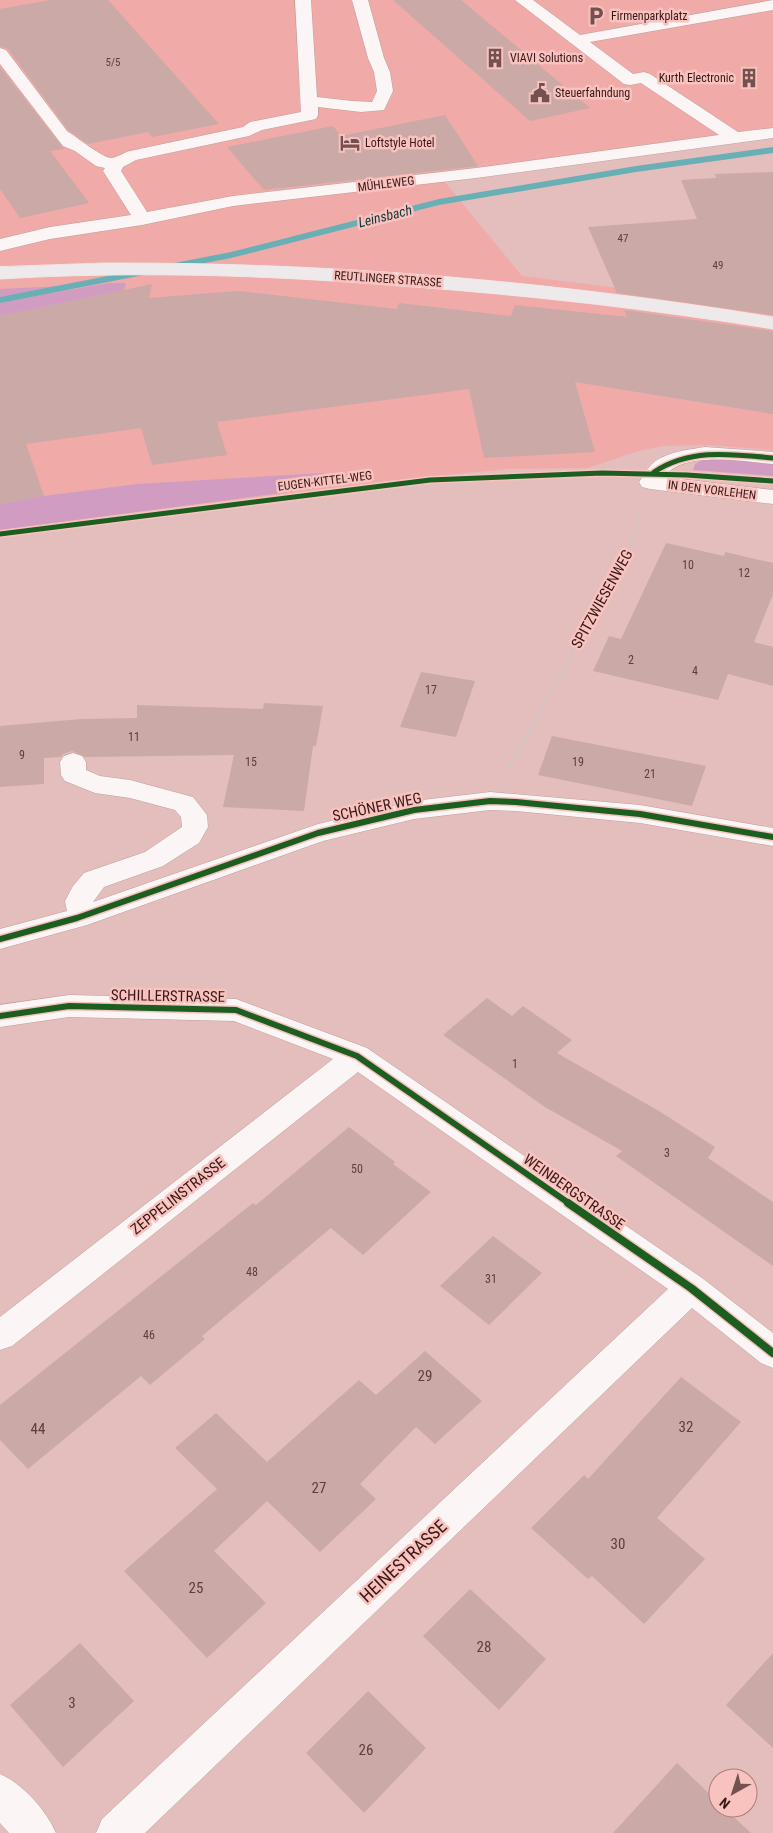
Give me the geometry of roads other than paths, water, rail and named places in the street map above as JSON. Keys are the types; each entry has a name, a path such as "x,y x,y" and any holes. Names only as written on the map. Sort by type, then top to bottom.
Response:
{"main road":[{"name":"REUTLINGER STRASSE","path":"2,273 126,269 249,269 497,287 695,311 773,323"}],"street":[{"path":"142,220 112,171 116,164 130,156 210,140 249,131 256,126 310,115 303,0"},
{"path":"309,101 345,107 364,108 378,106 385,91 382,72 376,58 360,0"},
{"path":"522,0 630,80 644,77 735,138"},
{"path":"577,40 773,5"},
{"path":"0,53 69,142 81,147 102,162 116,164"},
{"name":"MÜHLEWEG","path":"0,245 50,232 142,220 233,202 467,174 773,133"},
{"name":"IN DEN VORLEHEN","path":"773,458 696,455 671,460 654,472 650,482 773,497"},
{"path":"72,762 74,774 84,781 130,789 184,803 194,815 195,827 190,836 154,859 94,880 78,901 82,916"},
{"name":"SCHÖNER WEG","path":"0,939 82,916 318,833 414,810 490,801 516,802 640,814 773,837"},
{"name":"SCHILLERSTRASSE","path":"0,1016 69,1006 236,1010 357,1056"},
{"name":"WEINBERGSTRASSE","path":"357,1056 691,1288 773,1352"},
{"name":"ZEPPELINSTRASSE","path":"0,1336 357,1056"},
{"name":"HEINESTRASSE","path":"116,1833 691,1288"},
{"path":"0,1794 36,1833"}],"waterway":[{"name":"Leinsbach","path":"0,300 231,255 439,202 636,169 773,150"}],"place":[{"name":"Firmenparkplatz","path":"596,16"},
{"name":"VIAVI Solutions","path":"495,58"},
{"name":"Kurth Electronic","path":"749,78"},
{"name":"Steuerfahndung","path":"540,93"},
{"name":"Loftstyle Hotel","path":"350,143"}]}
